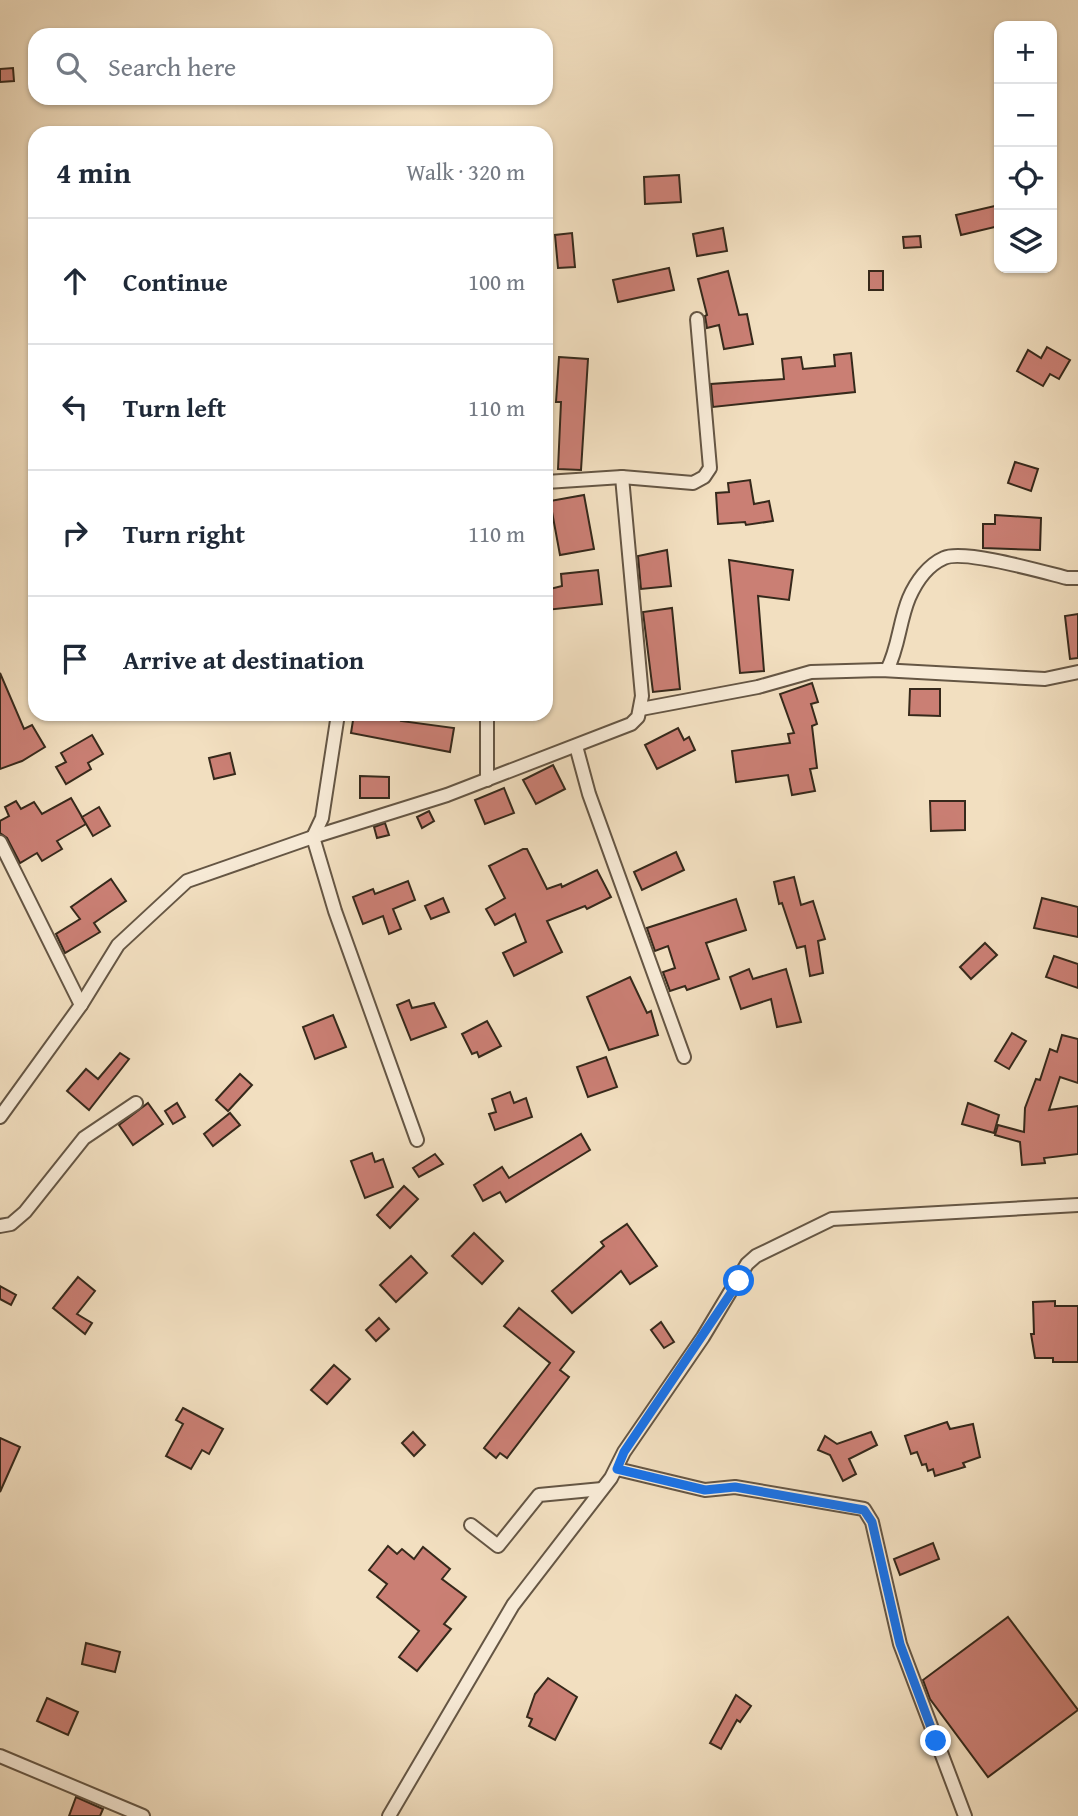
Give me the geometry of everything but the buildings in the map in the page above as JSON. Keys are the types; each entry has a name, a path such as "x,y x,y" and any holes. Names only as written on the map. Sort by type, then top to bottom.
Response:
{"street":[{"path":"553,482 622,477 693,483 708,473 697,319"},
{"path":"0,1117 81,1005 118,945 175,889 187,881 487,780 622,730 638,717 642,696 622,477"},
{"path":"887,670 897,649 901,621 911,596 928,568 946,556 977,558 1067,578 1078,578"},
{"path":"640,709 758,687 811,672 887,670 1045,679 1078,672"},
{"path":"337,721 322,818 313,837 335,911 417,1140"},
{"path":"487,721 487,780"},
{"path":"576,746 589,794 684,1057"},
{"path":"0,842 81,1005"},
{"path":"0,1226 11,1224 25,1212 84,1138 136,1102"},
{"path":"389,1816 513,1605 617,1469 624,1452 703,1337 747,1264 756,1256 832,1219 1078,1205"},
{"path":"617,1469 705,1490 735,1487 856,1506 869,1515 900,1644 965,1816"},
{"path":"471,1525 498,1546 539,1495 603,1489"},
{"path":"0,1756 143,1816"}],"route":[{"path":"739,1281 624,1452 617,1469 705,1490 735,1487 756,1489 805,1500 856,1506 864,1510 872,1522 900,1644 936,1741"}]}
